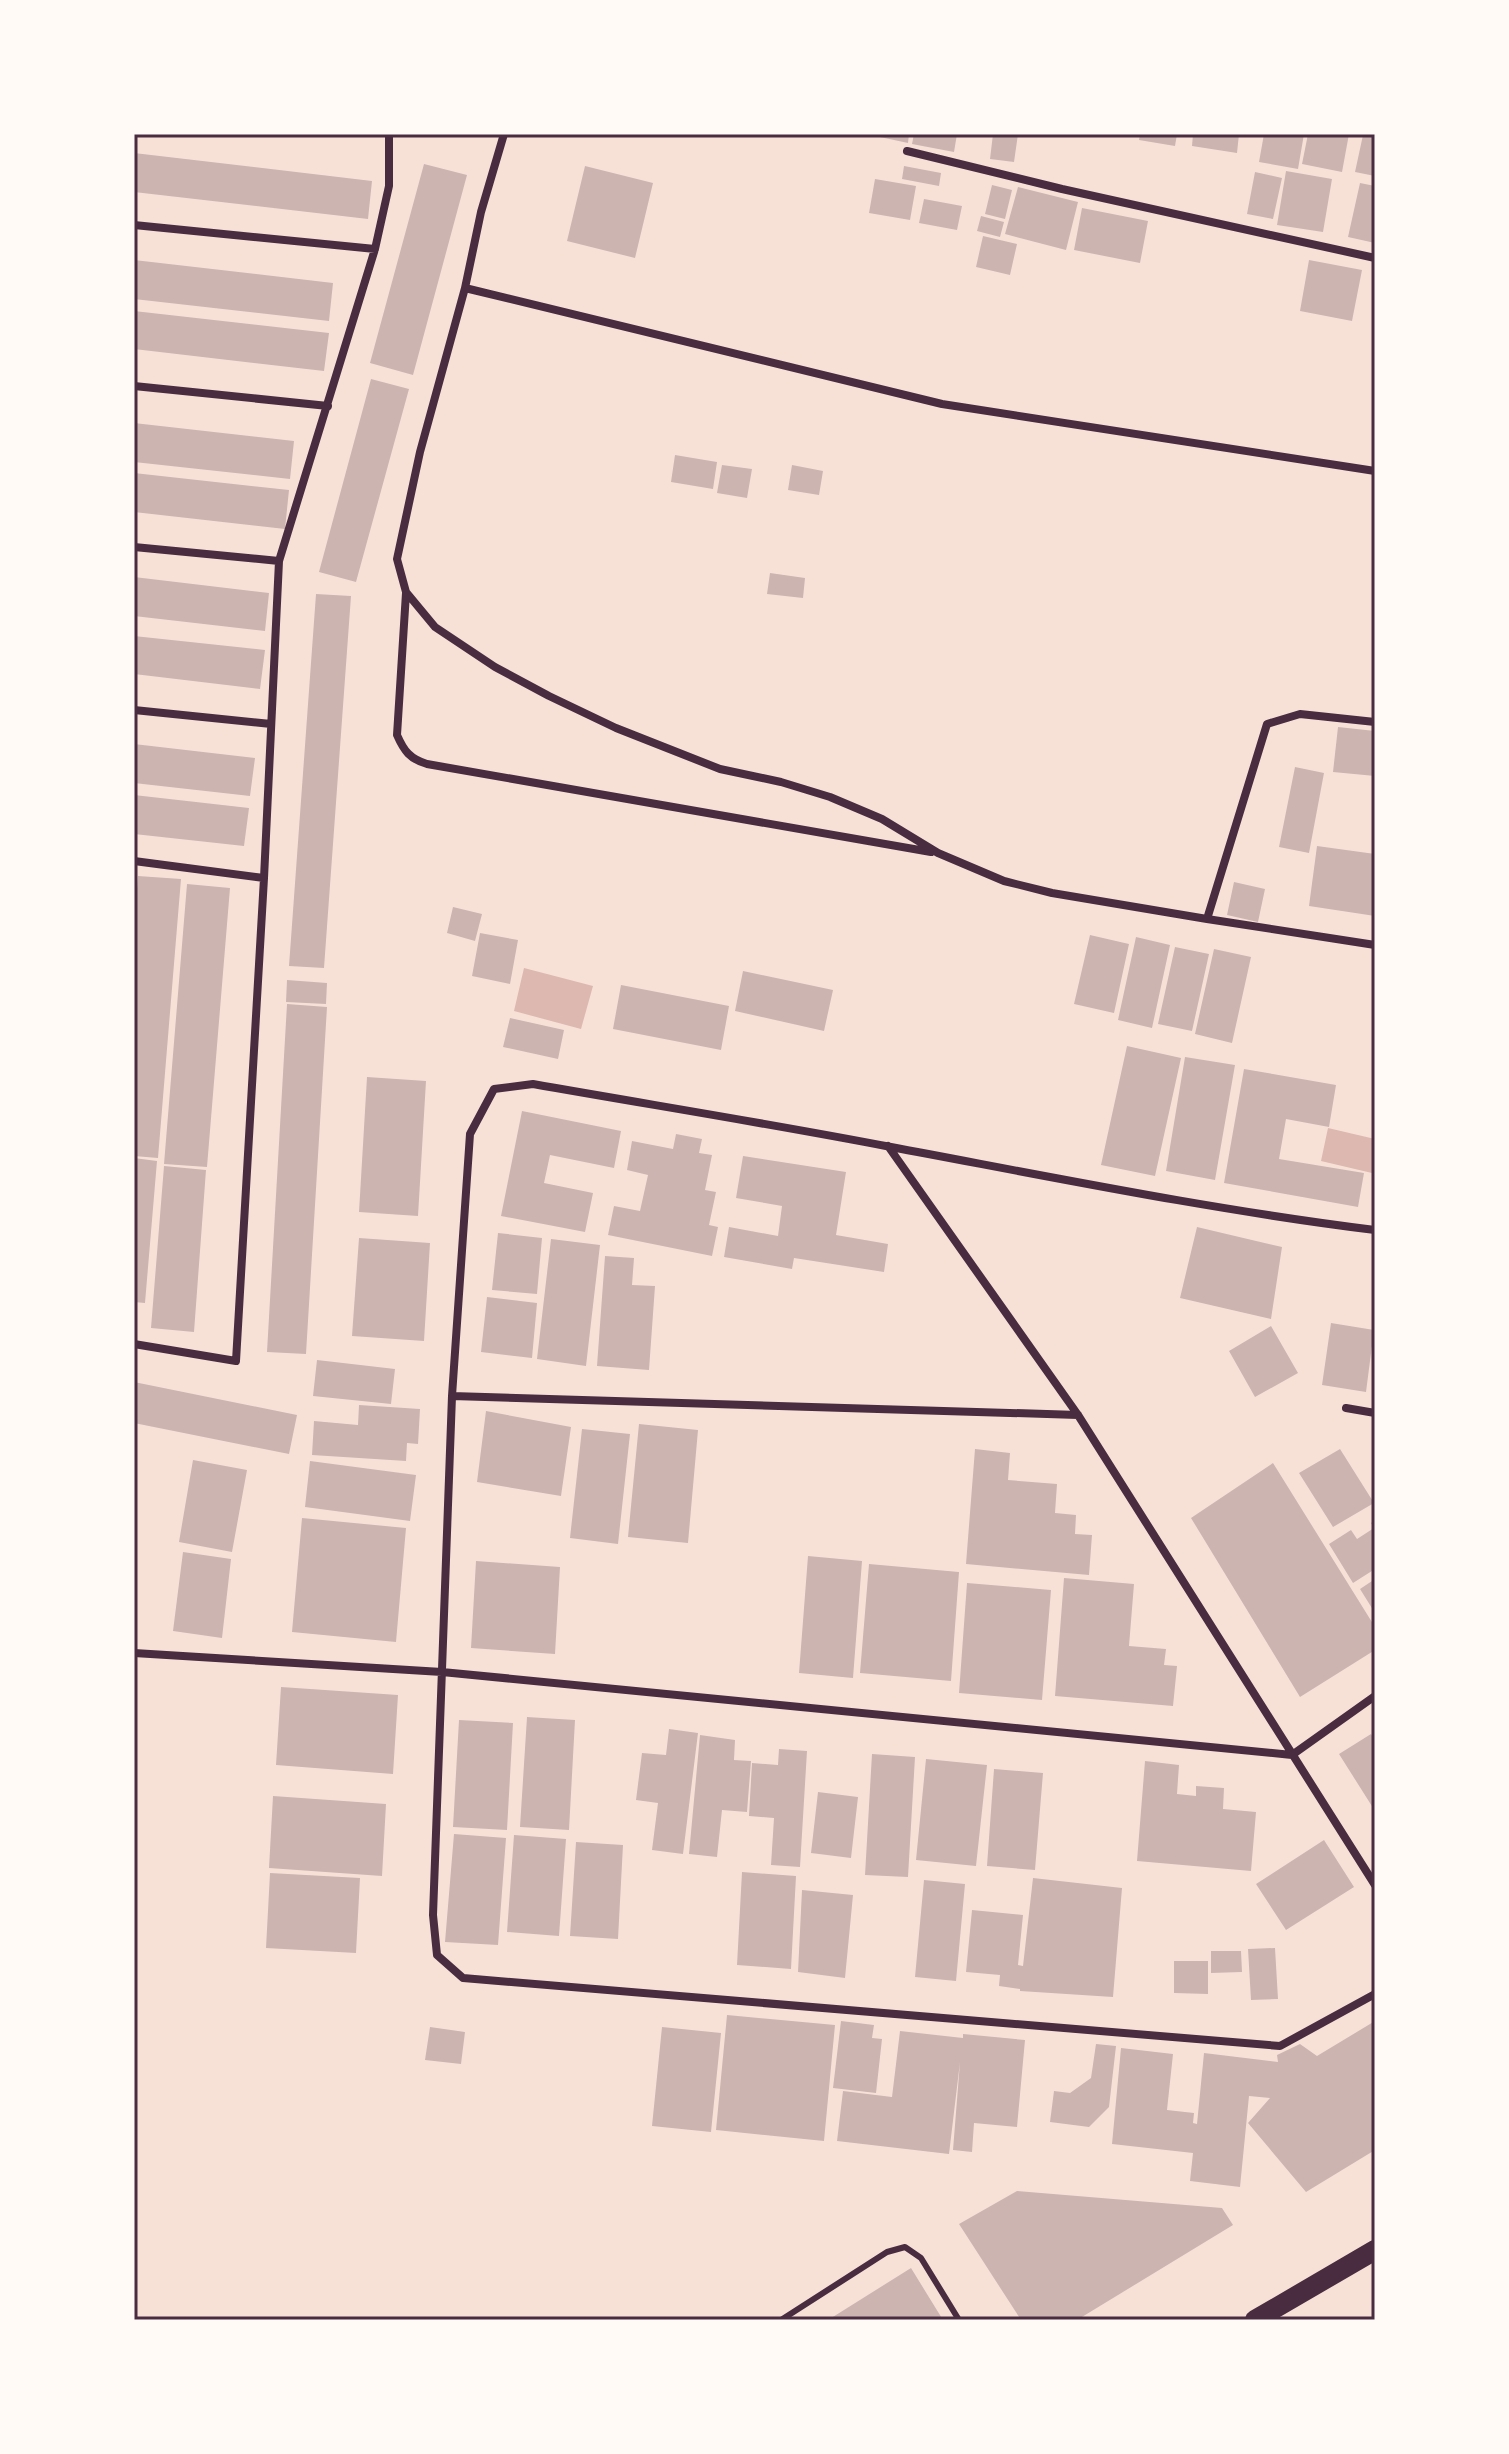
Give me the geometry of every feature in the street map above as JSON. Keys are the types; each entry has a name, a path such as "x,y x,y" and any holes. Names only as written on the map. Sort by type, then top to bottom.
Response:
{"main road":[{"path":"1255,2320 1375,2250"}],"street":[{"path":"134,1344 236,1361 279,561 375,249 389,186 389,134"},
{"path":"504,134 420,452 397,559 406,592 397,735 403,748 413,759 427,764 938,853"},
{"path":"907,151 1062,189 1375,258"},
{"path":"134,225 375,249"},
{"path":"465,288 942,404 1375,471"},
{"path":"134,386 328,406"},
{"path":"134,547 279,561"},
{"path":"406,592 435,627 495,667 549,696 616,728 720,769 781,782 830,797 882,819 938,853 1004,881 1052,893 1375,945"},
{"path":"134,710 271,724"},
{"path":"1207,919 1267,724 1300,714 1375,722"},
{"path":"134,861 264,878"},
{"path":"1375,1230 1044,1176 533,1084 494,1089 470,1134 452,1396 433,1915 437,1955 463,1978 1280,2046 1375,1994"},
{"path":"888,1146 1078,1415 1375,1885"},
{"path":"452,1396 1078,1415"},
{"path":"1346,1408 1375,1413"},
{"path":"134,1653 442,1672 1292,1755 1375,1696"}],"lane":[{"path":"781,2320 887,2252 905,2247 921,2258 959,2320"}],"shaded area":[{"path":"524,968 593,986 581,1029 514,1011"},
{"path":"1328,1128 1375,1139 1372,1173 1321,1161"}],"building":[{"path":"866,134 909,134 908,143"},
{"path":"914,134 957,134 954,152 912,144"},
{"path":"993,134 1018,134 1014,162 990,159"},
{"path":"1140,134 1177,134 1175,146 1139,140"},
{"path":"1193,134 1239,134 1237,153 1192,146"},
{"path":"1264,134 1304,134 1298,169 1259,162"},
{"path":"1308,134 1349,134 1342,172 1302,164"},
{"path":"1363,135 1375,137 1375,176 1355,172"},
{"path":"134,153 372,181 368,219 134,192"},
{"path":"424,164 467,175 413,375 370,363"},
{"path":"585,166 653,183 635,258 567,241"},
{"path":"904,166 941,173 939,186 902,179"},
{"path":"1286,171 1332,179 1323,232 1277,225"},
{"path":"1255,172 1282,178 1273,219 1247,214"},
{"path":"875,179 916,186 910,220 869,213"},
{"path":"1360,183 1375,186 1375,243 1348,237"},
{"path":"992,185 1012,190 1005,219 985,214"},
{"path":"1018,187 1078,202 1066,250 1005,234"},
{"path":"924,199 962,206 957,230 919,223"},
{"path":"1082,208 1148,221 1140,263 1074,250"},
{"path":"981,216 1004,222 1000,237 977,231"},
{"path":"983,236 1017,244 1010,275 976,267"},
{"path":"134,260 333,283 329,321 134,299"},
{"path":"1309,260 1362,270 1352,321 1300,311"},
{"path":"134,311 329,333 324,371 134,349"},
{"path":"371,379 409,389 356,582 319,572"},
{"path":"134,423 294,441 290,479 134,462"},
{"path":"675,455 717,462 713,489 671,482"},
{"path":"722,465 752,469 747,498 717,493"},
{"path":"792,465 823,471 819,495 788,490"},
{"path":"134,473 289,490 285,529 134,512"},
{"path":"770,573 805,578 803,598 767,594"},
{"path":"134,577 269,593 265,631 134,616"},
{"path":"316,594 351,596 324,968 289,966"},
{"path":"134,636 265,650 260,689 134,674"},
{"path":"1338,727 1375,731 1375,776 1333,772"},
{"path":"134,744 255,758 250,796 134,783"},
{"path":"1295,767 1324,773 1309,853 1279,847"},
{"path":"134,795 249,808 244,846 134,834"},
{"path":"1317,846 1375,854 1375,916 1309,906"},
{"path":"138,876 181,879 158,1158 134,1156 134,927"},
{"path":"1234,882 1265,889 1258,922 1227,915"},
{"path":"187,884 230,888 207,1167 164,1164"},
{"path":"453,907 482,914 475,941 447,933"},
{"path":"480,933 518,940 510,984 472,976"},
{"path":"1090,935 1129,944 1114,1013 1074,1004"},
{"path":"1136,937 1170,945 1152,1028 1118,1020"},
{"path":"1175,947 1209,954 1192,1031 1158,1024"},
{"path":"1214,949 1251,957 1232,1043 1195,1034"},
{"path":"743,971 833,990 824,1031 735,1011"},
{"path":"287,980 327,983 326,1004 286,1002"},
{"path":"621,985 729,1006 721,1050 613,1029"},
{"path":"287,1004 327,1007 306,1354 267,1352"},
{"path":"510,1018 564,1030 558,1059 503,1047"},
{"path":"1127,1046 1181,1058 1155,1176 1101,1165"},
{"path":"1185,1057 1235,1065 1215,1180 1166,1171"},
{"path":"1244,1069 1336,1085 1329,1127 1286,1119 1279,1159 1364,1173 1358,1207 1224,1183"},
{"path":"367,1077 426,1081 418,1216 359,1212"},
{"path":"522,1111 621,1131 614,1168 550,1155 544,1183 593,1193 585,1232 501,1216"},
{"path":"676,1134 702,1139 699,1153 712,1155 705,1190 716,1192 709,1225 718,1227 712,1256 608,1235 614,1206 640,1211 648,1175 627,1170 632,1141 673,1149"},
{"path":"743,1156 846,1172 836,1235 888,1244 884,1272 794,1258 792,1269 724,1257 729,1227 778,1236 782,1206 736,1198"},
{"path":"134,1158 157,1161 145,1303 134,1302"},
{"path":"164,1166 206,1170 194,1332 151,1328"},
{"path":"1197,1227 1282,1247 1271,1319 1180,1298"},
{"path":"498,1233 542,1238 537,1294 492,1290"},
{"path":"359,1238 430,1243 424,1341 352,1336"},
{"path":"551,1239 600,1245 586,1366 537,1359"},
{"path":"605,1256 634,1258 632,1285 655,1286 649,1370 597,1366"},
{"path":"487,1297 537,1303 532,1358 481,1352"},
{"path":"1331,1323 1374,1330 1366,1392 1322,1385"},
{"path":"1271,1326 1298,1373 1255,1397 1229,1351"},
{"path":"317,1360 395,1369 391,1404 313,1396"},
{"path":"134,1382 297,1415 289,1454 134,1423"},
{"path":"359,1405 420,1409 418,1444 407,1443 406,1461 312,1455 314,1421 358,1425"},
{"path":"486,1411 571,1427 561,1496 477,1482"},
{"path":"639,1424 698,1430 688,1543 628,1537"},
{"path":"582,1429 630,1434 618,1544 570,1538"},
{"path":"975,1449 1010,1453 1008,1480 1057,1484 1055,1513 1076,1515 1075,1534 1092,1535 1089,1575 966,1564"},
{"path":"1340,1449 1374,1503 1333,1527 1299,1473"},
{"path":"193,1460 247,1470 232,1552 179,1542"},
{"path":"310,1461 416,1475 410,1521 305,1507"},
{"path":"1273,1463 1375,1627 1375,1650 1300,1697 1191,1518"},
{"path":"302,1518 406,1528 396,1642 292,1632"},
{"path":"1375,1520 1375,1569 1353,1583 1329,1544 1351,1530 1357,1539 1374,1528 1371,1523"},
{"path":"183,1552 231,1559 222,1638 173,1631"},
{"path":"808,1556 862,1561 853,1678 799,1673"},
{"path":"476,1561 560,1567 555,1654 471,1648"},
{"path":"869,1564 959,1572 951,1681 860,1673"},
{"path":"1064,1578 1134,1584 1129,1646 1166,1649 1164,1665 1177,1666 1173,1706 1055,1696"},
{"path":"1375,1579 1375,1613 1360,1589"},
{"path":"967,1583 1051,1590 1042,1700 959,1693"},
{"path":"281,1687 398,1695 393,1774 276,1765"},
{"path":"527,1717 575,1720 569,1830 520,1827"},
{"path":"459,1720 513,1723 507,1830 453,1827"},
{"path":"669,1729 698,1733 683,1854 652,1850 658,1803 636,1800 642,1753 666,1755"},
{"path":"1371,1734 1375,1741 1375,1811 1339,1754"},
{"path":"700,1735 735,1740 734,1760 751,1761 747,1812 722,1810 717,1857 689,1854"},
{"path":"779,1749 807,1751 800,1867 771,1865 774,1818 749,1816 752,1763 778,1765"},
{"path":"872,1754 915,1757 908,1877 865,1875"},
{"path":"926,1759 987,1765 976,1866 916,1860"},
{"path":"1145,1761 1179,1765 1177,1794 1196,1796 1196,1786 1224,1788 1223,1809 1256,1812 1251,1871 1137,1861"},
{"path":"994,1769 1043,1773 1035,1870 987,1866"},
{"path":"818,1792 858,1797 851,1858 811,1853"},
{"path":"273,1796 386,1804 382,1876 269,1868"},
{"path":"454,1834 506,1838 498,1945 445,1942"},
{"path":"514,1835 566,1839 559,1936 507,1932"},
{"path":"1324,1840 1354,1887 1286,1930 1256,1884"},
{"path":"576,1842 623,1845 618,1939 570,1936"},
{"path":"742,1872 796,1876 791,1969 737,1965"},
{"path":"270,1873 360,1878 356,1953 266,1948"},
{"path":"1033,1878 1122,1888 1113,1997 1020,1991 999,1986 1000,1975 966,1972 972,1910 1023,1915 1018,1965 1023,1966"},
{"path":"924,1880 965,1884 956,1981 915,1977"},
{"path":"802,1890 853,1895 845,1978 798,1972"},
{"path":"1275,1948 1278,1999 1251,2000 1248,1949"},
{"path":"1211,1951 1241,1951 1242,1972 1211,1973"},
{"path":"1174,1961 1208,1961 1208,1994 1174,1993"},
{"path":"727,2015 835,2025 824,2141 716,2130"},
{"path":"841,2021 874,2025 872,2038 882,2039 876,2093 833,2088"},
{"path":"1375,2021 1375,2150 1306,2192 1248,2123 1270,2098 1249,2096 1240,2187 1190,2181 1193,2153 1112,2144 1121,2048 1173,2054 1167,2110 1194,2113 1193,2123 1197,2124 1204,2053 1278,2062 1277,2055 1300,2044 1317,2056"},
{"path":"430,2027 465,2032 461,2064 425,2060"},
{"path":"662,2027 721,2033 711,2132 652,2126"},
{"path":"900,2031 963,2038 963,2034 1025,2040 1017,2127 974,2123 972,2152 953,2150 960,2062 949,2154 837,2141 843,2091 892,2097"},
{"path":"1096,2044 1116,2046 1109,2107 1089,2127 1050,2122 1054,2091 1070,2093 1091,2078"},
{"path":"1017,2191 1222,2208 1233,2225 1077,2320 1021,2320 959,2224"},
{"path":"911,2268 943,2320 828,2320"}]}
